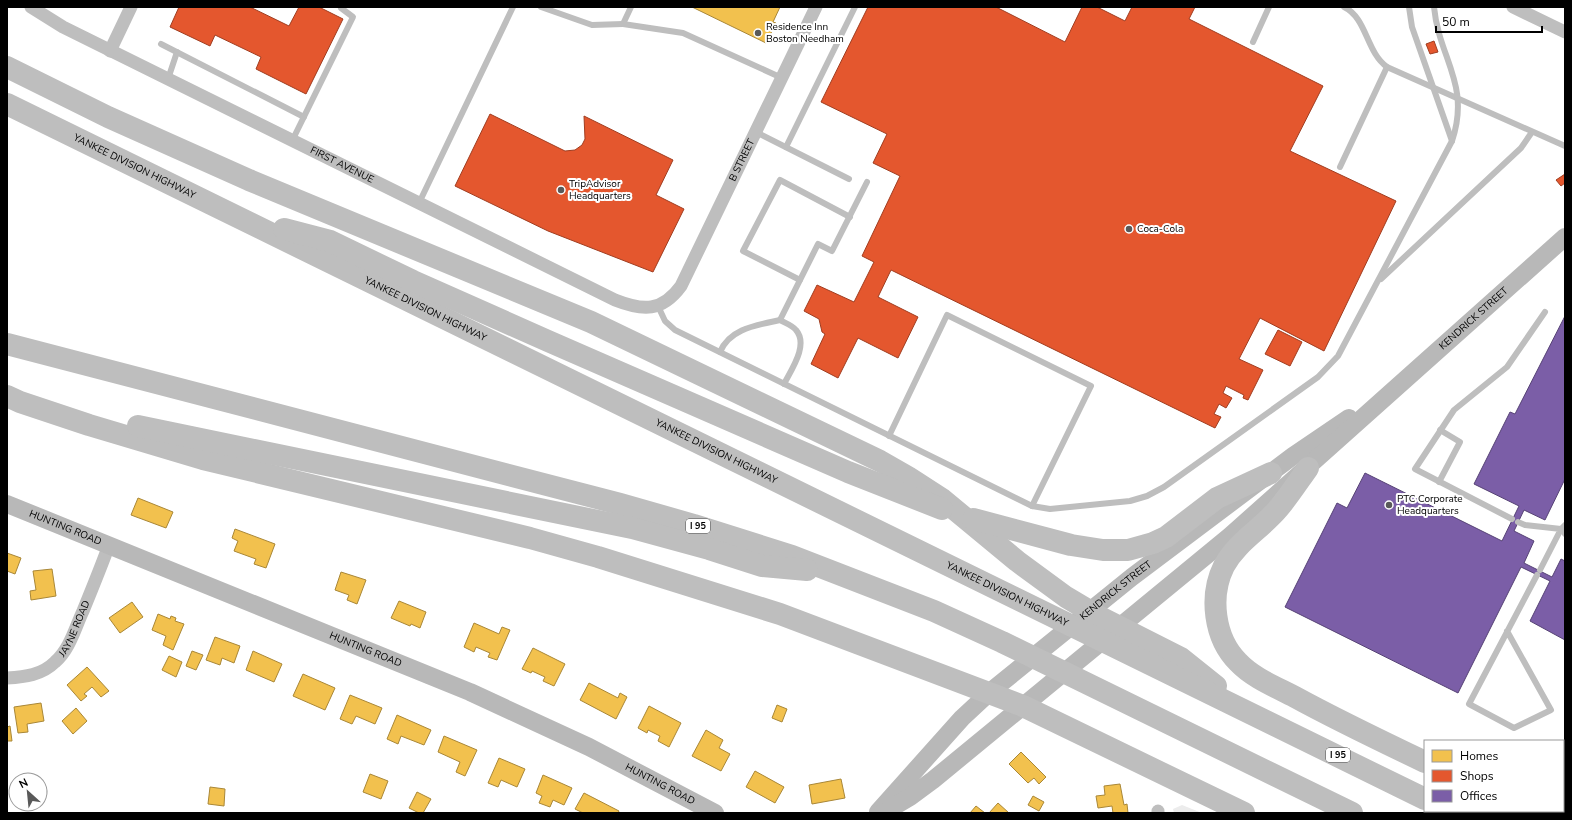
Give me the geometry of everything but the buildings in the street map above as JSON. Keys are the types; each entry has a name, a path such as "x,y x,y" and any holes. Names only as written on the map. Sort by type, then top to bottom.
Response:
{"highway":[{"path":"7,67 108,117 249,180 591,322 880,461 942,499 1017,561 1057,591 1098,616 1181,658 1250,712"},
{"name":"YANKEE DIVISION HIGHWAY","path":"7,104 1424,798"},
{"path":"236,216 330,241 420,284 825,462 955,514 1010,530 1072,545 1113,551 1128,550 1153,543 1168,535 1217,498 1271,473"},
{"name":"I 95","path":"7,344 662,516 749,542 839,573 928,609 1002,642 1352,813"},
{"path":"7,392 168,433 632,528 762,566 839,573"},
{"path":"7,396 20,402 89,425 203,459 326,490 478,525 598,557 780,614 998,686 1244,813"},
{"path":"1308,468 1277,510 1242,541 1225,566 1218,583 1216,597 1216,612 1222,637 1233,657 1254,675 1323,712 1424,762"}],"main road":[{"name":"KENDRICK STREET","path":"883,813 923,788 1146,606 1308,468 1381,399 1565,237"},
{"name":"KENDRICK STREET","path":"877,813 962,718 998,686 1106,598 1271,473 1326,433 1381,399"},
{"name":"HUNTING ROAD","path":"7,504 481,697 626,765 715,813"}],"street":[{"name":"FIRST AVENUE","path":"30,7 51,22 615,300 639,308 658,306"},
{"path":"110,51 131,7"},
{"name":"B STREET","path":"658,306 671,298 683,282 816,7"},
{"path":"1513,7 1565,32"},
{"name":"JAYNE ROAD","path":"7,678 23,677 38,673 50,666 60,657 71,639 110,545"}],"lane":[{"path":"419,203 513,7"},
{"path":"541,7 592,25 623,24 683,33 782,78"},
{"path":"623,24 631,7"},
{"path":"786,147 855,7"},
{"path":"1252,42 1269,7"},
{"path":"1344,7 1355,16 1375,54 1387,67 1565,146"},
{"path":"1409,7 1412,27 1452,141"},
{"path":"658,306 665,321 675,330 1032,506 1050,509 1130,501 1143,498 1164,487 1326,370 1340,352 1452,141 1457,121 1459,99 1454,76 1436,22 1434,7"},
{"path":"292,141 354,17 340,8"},
{"path":"161,44 304,117"},
{"path":"168,80 178,52"},
{"path":"1340,167 1387,67"},
{"path":"756,132 849,179"},
{"path":"1377,283 1521,148 1532,132"},
{"path":"800,280 743,251 780,180 850,217"},
{"path":"780,320 818,244 832,251 867,182"},
{"path":"1507,631 1551,710 1514,728 1469,704 1507,631 1538,572 1564,530 1525,525 1415,469 1454,410 1507,368 1545,312"},
{"path":"889,436 947,316 1085,383 1091,386 1032,506"},
{"path":"720,352 725,342 735,334 748,328 780,320 798,331 800,340 799,351 784,384"},
{"path":"1439,482 1460,442 1440,430"}],"shaded area":[{"path":"1182,805 1202,813 1174,813 1173,809"}],"place":[{"name":"Residence Inn Boston Needham","path":"758,33"},
{"name":"TripAdvisor Headquarters","path":"561,190"},
{"name":"Coca-Cola","path":"1129,229"},
{"name":"PTC Corporate Headquarters","path":"1389,505"}]}
